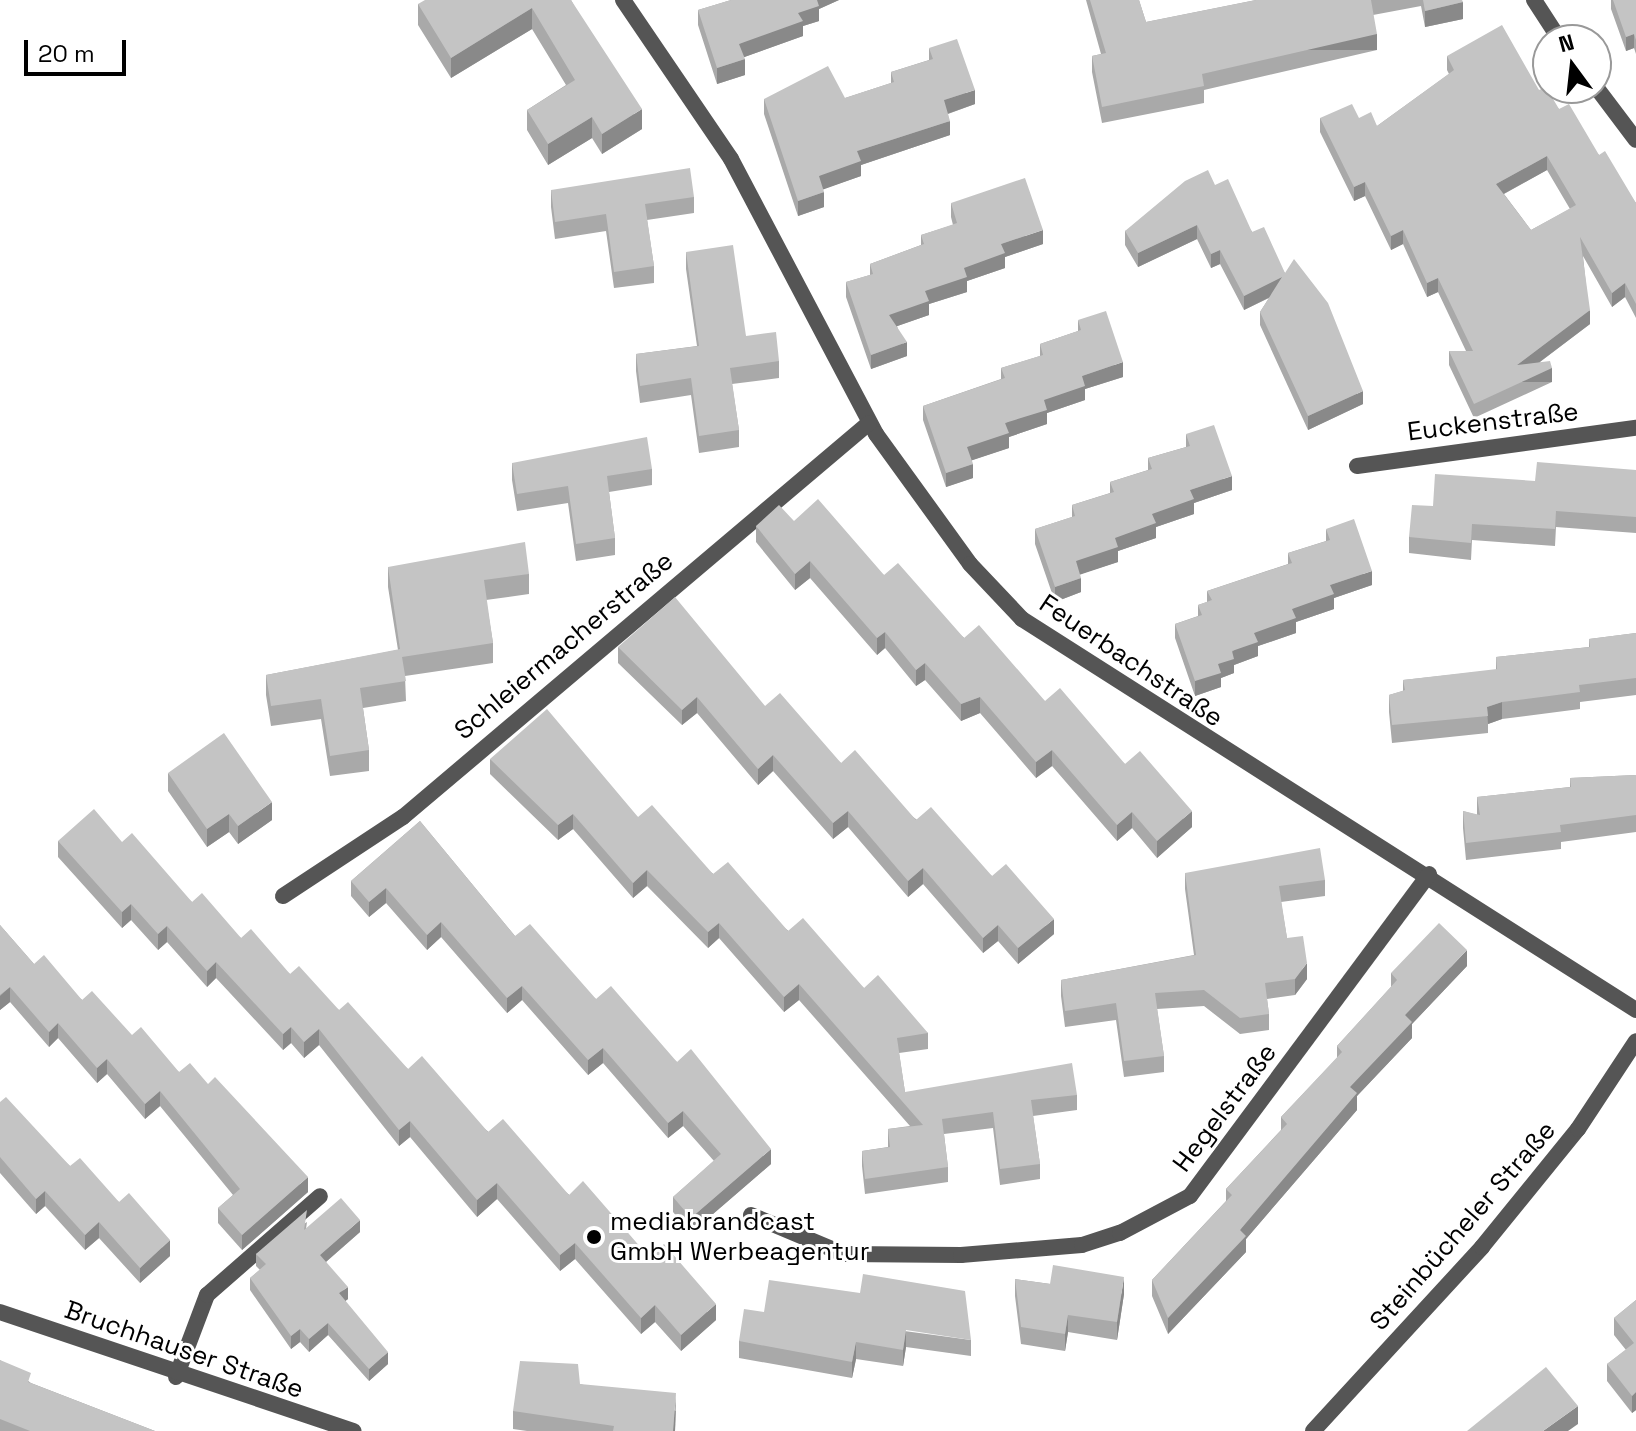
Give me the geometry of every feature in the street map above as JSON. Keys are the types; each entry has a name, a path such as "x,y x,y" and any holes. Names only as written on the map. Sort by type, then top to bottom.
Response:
{"street":[{"name":"Feuerbachstraße","path":"623,0 731,159 869,423 936,520 1022,619 1429,874 1636,1010"},
{"path":"1534,0 1550,24"},
{"path":"1609,104 1636,140"},
{"name":"Schleiermacherstraße","path":"283,896 403,817 869,423"},
{"name":"Euckenstraße","path":"1357,466 1636,428"},
{"name":"Hegelstraße","path":"751,1215 844,1254 961,1255 1082,1245 1120,1233 1190,1196 1429,874"},
{"name":"Steinbücheler Straße","path":"1313,1431 1482,1247 1578,1129 1636,1041"},
{"path":"176,1377 207,1295 320,1196"},
{"name":"Bruchhauser Straße","path":"0,1312 176,1377 353,1431"}],"building":[{"path":"425,0 571,0 642,109 602,134 592,117 548,144 527,110 575,80 532,8 451,58 418,4"},
{"path":"731,0 817,0 819,6 798,13 803,21 739,44 745,59 717,68 698,10"},
{"path":"1090,0 1139,0 1146,22 1256,0 1371,0 1377,34 1202,74 1204,86 1102,107 1092,56 1106,53"},
{"path":"1423,0 1462,0 1463,2 1425,11"},
{"path":"1613,0 1636,0 1636,40 1634,34 1626,37"},
{"path":"1502,25 1532,78 1532,104 1556,104 1559,109 1569,104 1599,155 1605,151 1636,203 1636,304 1625,283 1612,293 1580,237 1590,310 1517,365 1550,361 1552,368 1474,404 1449,351 1473,351 1438,278 1427,283 1403,230 1391,236 1365,182 1354,187 1320,118 1352,104 1359,118 1371,112 1377,126 1454,70 1447,56","holes":["1547,156 1576,205 1531,230 1496,184"]},
{"path":"957,39 975,90 944,100 950,121 857,151 861,161 819,176 824,192 798,201 764,99 828,66 845,98 894,82 891,72 933,59 929,48"},
{"path":"690,168 694,197 645,204 654,266 614,272 606,214 555,222 551,190"},
{"path":"1208,170 1215,185 1228,179 1252,232 1264,227 1285,273 1294,259 1328,303 1363,391 1308,416 1260,312 1282,277 1244,296 1220,250 1211,254 1197,225 1138,253 1125,231 1185,181"},
{"path":"1025,178 1043,230 1001,244 1005,253 964,268 967,277 925,291 929,301 889,315 907,342 871,355 846,282 873,274 870,264 924,244 921,235 957,223 951,203"},
{"path":"733,245 746,336 776,332 779,361 730,368 739,430 699,436 691,378 640,386 636,354 699,346 686,252"},
{"path":"1106,311 1123,362 1082,376 1085,386 1044,400 1047,410 1005,423 1009,433 967,447 973,464 946,473 923,406 1005,378 1001,368 1043,355 1040,344 1081,330 1078,320"},
{"path":"1214,425 1232,476 1190,490 1194,499 1152,514 1156,523 1115,538 1118,547 1076,561 1081,578 1055,587 1035,529 1075,516 1072,505 1114,492 1110,482 1152,469 1148,458 1190,446 1186,434"},
{"path":"647,437 652,469 607,476 615,538 576,544 568,486 517,494 512,463"},
{"path":"1537,462 1636,470 1636,517 1556,511 1555,529 1472,524 1471,543 1409,537 1412,505 1433,506 1435,474 1535,481"},
{"path":"818,499 884,575 898,563 964,638 979,625 1045,701 1060,688 1125,764 1140,751 1192,811 1157,841 1132,812 1117,825 1052,750 1036,762 980,697 961,704 925,663 916,670 885,632 877,638 810,561 795,574 756,526 779,505 794,521"},
{"path":"1354,519 1372,571 1330,585 1334,594 1292,609 1296,618 1254,633 1258,642 1232,651 1234,659 1218,664 1221,673 1195,681 1175,624 1202,615 1198,605 1212,600 1207,591 1292,563 1288,553 1330,540 1326,529"},
{"path":"525,542 529,574 484,580 493,643 402,657 406,681 360,688 369,750 330,756 321,699 271,706 266,675 400,649 388,567"},
{"path":"675,597 765,706 780,693 841,763 855,750 916,820 931,807 992,876 1006,864 1054,919 1018,948 998,925 983,938 923,868 908,881 848,811 833,823 773,755 758,769 697,697 682,710 618,647"},
{"path":"1636,633 1636,678 1579,685 1580,692 1502,702 1487,707 1488,716 1392,725 1389,695 1405,690 1403,680 1497,669 1496,657 1590,647 1589,639"},
{"path":"547,709 638,817 652,805 713,874 728,862 788,931 803,918 864,988 878,975 928,1033 897,1038 905,1092 1072,1063 1077,1095 1031,1100 1040,1164 1000,1169 993,1112 942,1119 948,1167 865,1179 862,1151 890,1147 888,1129 923,1125 799,984 784,997 719,923 708,932 647,870 633,883 573,814 558,825 490,759"},
{"path":"224,733 272,802 238,826 229,814 207,829 168,773"},
{"path":"1636,775 1636,815 1560,825 1561,832 1466,843 1463,811 1480,815 1477,797 1571,787 1570,778"},
{"path":"94,809 122,842 132,833 192,902 202,893 241,938 251,929 290,974 299,966 339,1010 348,1002 408,1069 422,1056 488,1132 503,1119 569,1195 583,1181 649,1257 664,1244 716,1304 681,1335 655,1305 641,1318 575,1243 560,1255 497,1183 477,1200 410,1121 399,1130 319,1029 304,1042 291,1027 283,1034 216,962 207,971 167,926 158,934 131,904 122,912 58,841"},
{"path":"420,821 515,936 530,924 596,999 611,986 677,1062 691,1049 771,1149 691,1218 673,1197 721,1154 683,1111 668,1123 603,1048 588,1060 522,986 507,998 441,922 427,935 386,888 369,902 351,881"},
{"path":"1320,848 1325,880 1279,886 1287,938 1303,936 1307,963 1295,979 1265,983 1269,1014 1240,1018 1204,990 1155,993 1164,1056 1124,1061 1116,1003 1065,1011 1061,980 1196,955 1185,873"},
{"path":"1439,923 1467,950 1405,1015 1412,1022 1350,1087 1357,1093 1240,1230 1246,1236 1168,1318 1152,1280 1232,1195 1226,1189 1287,1124 1281,1117 1342,1052 1337,1046 1397,980 1391,973"},
{"path":"0,925 34,964 44,955 82,1000 92,991 132,1035 141,1027 179,1072 190,1063 208,1084 215,1077 308,1177 242,1235 218,1208 240,1189 160,1091 145,1104 107,1059 97,1068 58,1023 49,1032 10,987 0,995"},
{"path":"6,1097 70,1166 80,1158 119,1202 129,1193 170,1240 140,1268 99,1222 85,1235 45,1191 36,1199 0,1157 0,1102"},
{"path":"341,1198 360,1220 320,1255 348,1287 339,1293 388,1352 369,1369 328,1323 309,1339 300,1329 291,1336 250,1278 266,1264 256,1254 307,1210 304,1230"},
{"path":"1053,1265 1124,1277 1117,1322 1068,1315 1065,1334 1021,1327 1015,1279 1050,1284"},
{"path":"863,1274 965,1291 971,1340 906,1330 903,1350 856,1342 852,1362 739,1341 744,1309 764,1312 769,1280 860,1293"},
{"path":"1636,1300 1636,1392 1632,1396 1607,1364 1634,1343 1614,1318"},
{"path":"0,1360 31,1373 28,1382 155,1431 30,1431 0,1419"},
{"path":"520,1361 578,1364 580,1384 676,1393 673,1431 613,1431 614,1426 513,1411"},
{"path":"1546,1367 1578,1406 1543,1431 1467,1431"}],"place":[{"name":"mediabrandcast GmbH Werbeagentur","path":"594,1237"}]}
